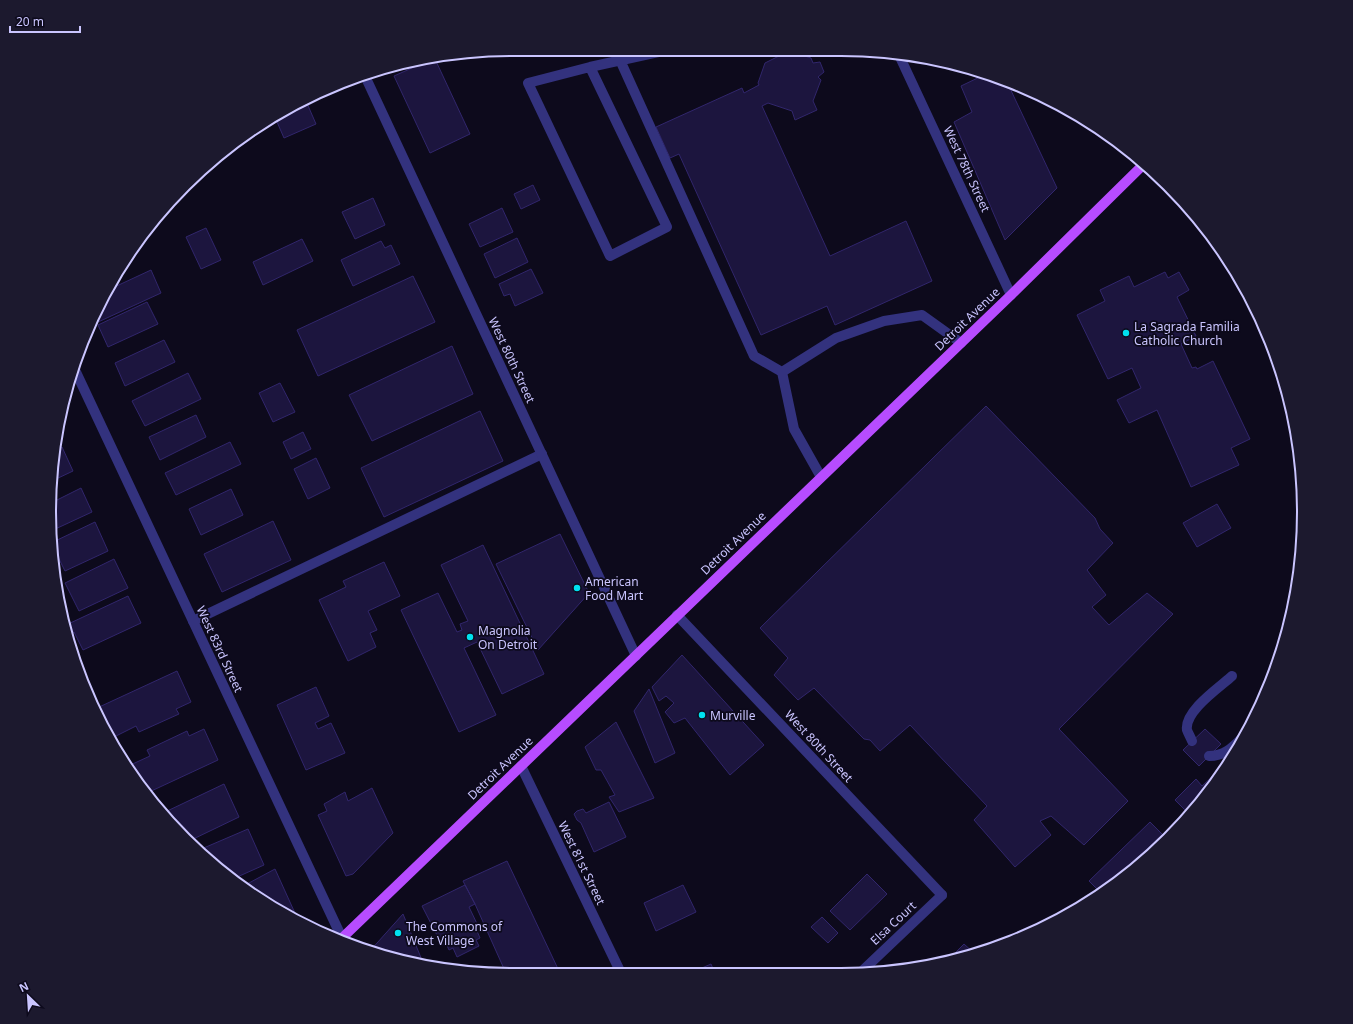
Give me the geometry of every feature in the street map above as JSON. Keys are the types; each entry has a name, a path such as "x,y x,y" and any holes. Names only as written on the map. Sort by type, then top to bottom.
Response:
{"main road":[{"name":"Detroit Avenue","path":"344,936 1011,295 1140,168"}],"street":[{"path":"619,56 658,148 698,229 754,356 782,372 794,429 821,477"},
{"path":"590,67 667,227 610,256 528,83 590,67 642,56"},
{"name":"West 78th Street","path":"901,60 1011,295"},
{"name":"West 80th Street","path":"367,80 636,656"},
{"path":"782,372 836,338 884,321 922,315 961,343"},
{"name":"West 83rd Street","path":"77,375 338,934"},
{"path":"193,621 542,454"},
{"name":"West 80th Street","path":"677,615 942,895"},
{"path":"1192,741 1187,729 1189,719 1204,701 1232,676"},
{"path":"1209,756 1216,756 1229,751"},
{"name":"West 81st Street","path":"521,766 619,968"},
{"name":"Elsa Court","path":"866,967 942,895"}],"building":[{"path":"779,56 805,56 811,58 813,63 820,62 824,72 818,77 821,80 813,101 817,110 795,120 792,111 768,103 762,106 830,256 906,221 932,281 835,325 827,306 761,335 679,154 670,158 656,127 742,88 744,93 759,85 758,83 765,63"},
{"path":"437,63 470,134 430,153 394,76 414,67"},
{"path":"979,77 1010,89 1057,188 1005,240 954,122 972,112 961,86"},
{"path":"307,104 316,124 284,138 277,122"},
{"path":"533,185 540,200 521,209 514,194"},
{"path":"373,198 385,225 355,239 342,212"},
{"path":"502,208 513,232 480,247 469,224"},
{"path":"206,228 221,260 201,269 186,237"},
{"path":"517,238 528,262 495,278 484,254"},
{"path":"302,239 313,261 263,285 253,262"},
{"path":"381,241 385,248 391,245 400,264 353,286 341,260"},
{"path":"531,269 543,293 515,306 510,294 504,296 499,284"},
{"path":"151,270 161,293 98,322 116,286"},
{"path":"1165,272 1168,278 1179,272 1189,290 1177,297 1196,336 1181,344 1192,368 1196,367 1197,369 1213,361 1250,439 1231,448 1239,465 1191,487 1157,410 1129,423 1117,400 1141,388 1132,368 1108,379 1077,315 1105,301 1100,290 1129,276 1134,287"},
{"path":"413,276 435,322 318,376 297,330"},
{"path":"147,302 158,324 108,347 98,325"},
{"path":"164,340 175,362 125,386 115,363"},
{"path":"452,346 473,394 372,441 349,395"},
{"path":"188,373 201,399 145,426 132,401"},
{"path":"280,383 295,412 273,422 259,393"},
{"path":"986,406 1095,518 1100,529 1113,543 1087,570 1106,595 1092,607 1109,625 1147,593 1173,614 1059,729 1128,801 1084,845 1051,816 1040,821 1051,835 1015,867 974,820 987,806 910,725 880,751 870,740 864,739 814,688 798,700 774,675 788,658 760,628"},
{"path":"480,411 503,461 384,517 361,468"},
{"path":"196,415 206,437 160,460 149,437"},
{"path":"303,432 311,449 291,459 283,442"},
{"path":"230,442 241,464 176,495 165,473"},
{"path":"62,447 73,471 57,478 60,452"},
{"path":"316,458 330,488 308,499 294,469"},
{"path":"81,488 92,512 57,528 56,500"},
{"path":"231,489 243,515 201,535 189,509"},
{"path":"1217,504 1231,528 1197,547 1183,523"},
{"path":"273,521 291,560 222,592 204,554"},
{"path":"95,522 108,551 65,571 59,558 57,540"},
{"path":"560,534 589,593 538,650 496,564"},
{"name":"Magnolia On Detroit","path":"483,545 544,674 502,694 477,642 464,648 496,715 459,732 401,610 438,593 457,632 462,630 460,624 468,621 441,565"},
{"path":"114,559 128,588 79,611 65,583"},
{"path":"384,562 400,596 368,611 377,630 370,633 376,647 348,661 319,600 346,587 343,581"},
{"path":"128,596 141,623 83,650 74,632 73,633 70,623"},
{"name":"Murville","path":"682,655 764,745 730,775 685,718 674,723 665,712 674,703 666,696 659,701 652,687"},
{"path":"177,671 191,702 176,709 179,714 139,732 136,726 115,736 100,707"},
{"path":"316,687 329,716 315,723 318,729 331,723 345,753 306,770 277,705"},
{"path":"649,689 675,753 655,763 634,711"},
{"path":"616,722 654,798 619,812 609,797 615,795 601,770 596,770 585,747"},
{"path":"204,729 218,760 151,791 132,764 150,756 147,750 187,731 189,736"},
{"path":"1205,729 1221,744 1199,766 1183,750"},
{"path":"1212,777 1186,811 1175,800 1196,779 1202,786"},
{"path":"224,784 239,817 194,838 167,811"},
{"path":"372,788 393,833 353,874 346,876 318,815 327,811 324,804 345,792 348,801"},
{"path":"609,802 626,837 594,852 581,823 577,820 574,814 583,809 586,813"},
{"path":"1150,822 1162,834 1142,855 1119,874 1097,889 1089,881"},
{"path":"248,829 264,865 238,877 204,848"},
{"path":"507,861 558,968 504,968 463,881"},
{"path":"275,869 295,913 284,907 248,883"},
{"path":"867,874 887,894 850,930 830,911"},
{"path":"465,885 475,904 469,907 480,930 477,931 480,938 476,940 479,946 457,957 453,948 449,950 446,943 442,945 422,906"},
{"path":"683,885 696,912 656,931 644,903"},
{"name":"The Commons of West Village","path":"403,914 421,959 394,952 374,946"},
{"path":"822,917 838,933 828,943 811,927"},
{"path":"964,944 970,949 959,952 955,953"},
{"path":"711,964 713,968 702,968"}],"place":[{"name":"La Sagrada Familia Catholic Church","path":"1126,333"},
{"name":"American Food Mart","path":"577,588"},
{"name":"Magnolia On Detroit","path":"470,637"},
{"name":"Murville","path":"702,715"},
{"name":"The Commons of West Village","path":"398,933"}]}
